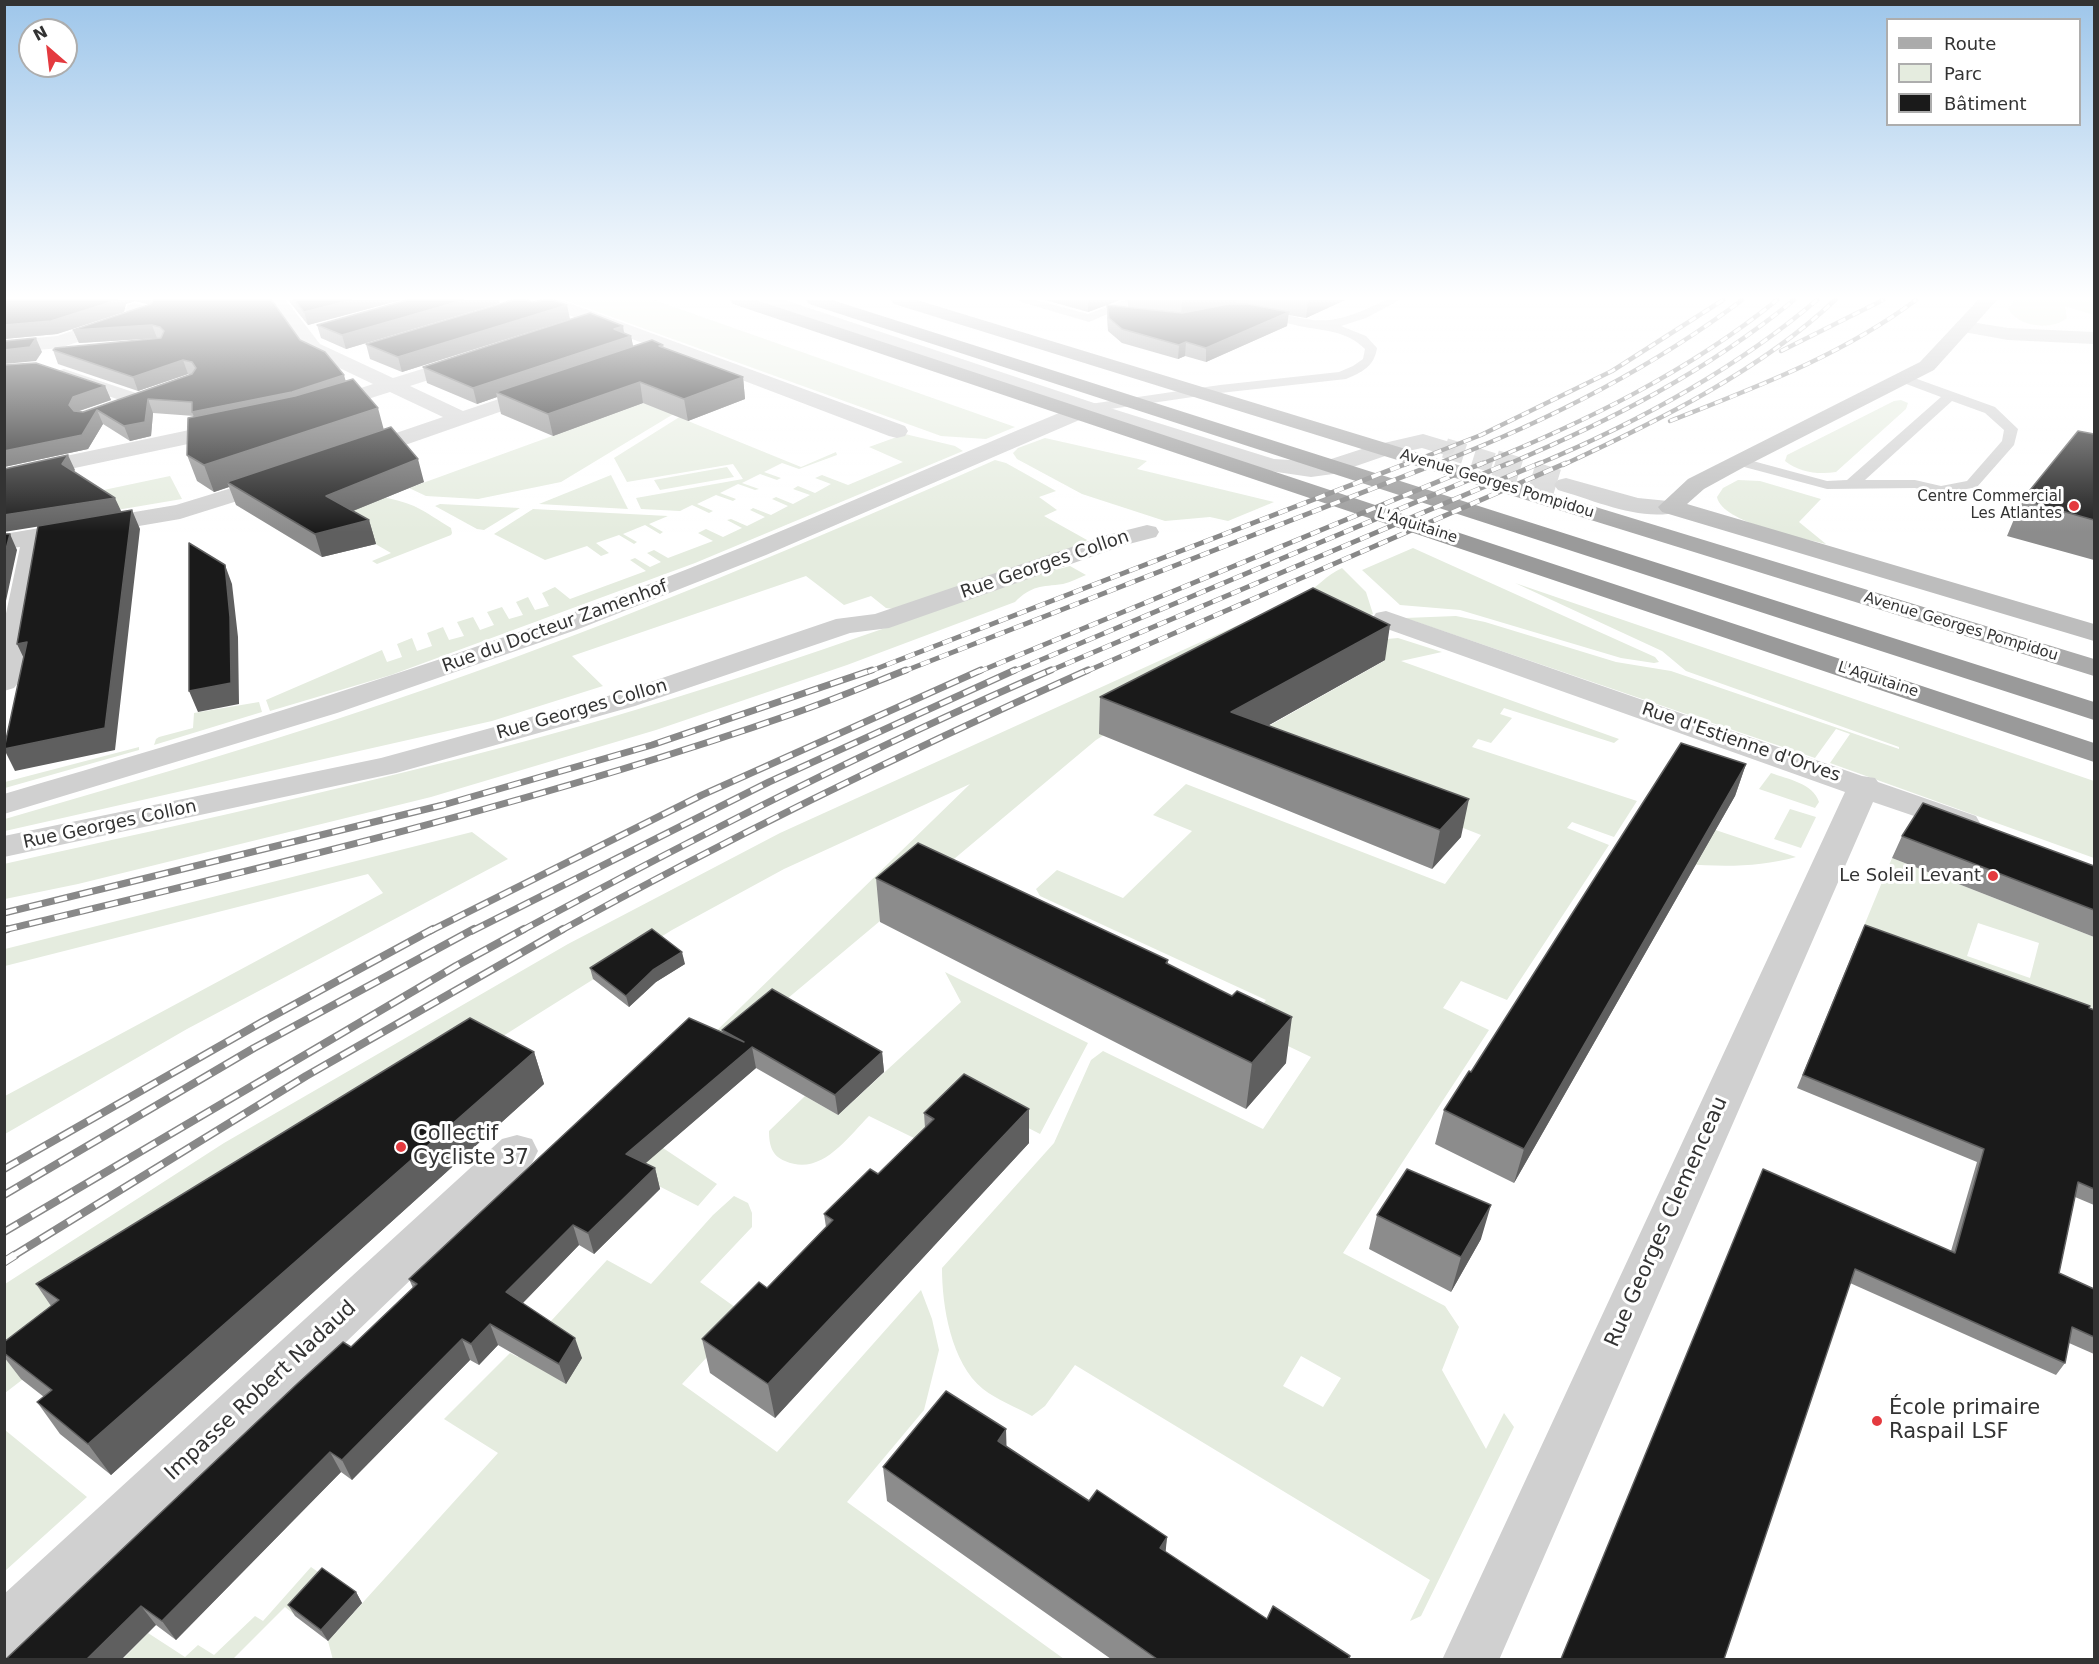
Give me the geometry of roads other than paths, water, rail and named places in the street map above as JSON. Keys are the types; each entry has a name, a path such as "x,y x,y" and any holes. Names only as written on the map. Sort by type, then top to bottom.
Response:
{"highway":[{"name":"L'Aquitaine","path":"971,378 2094,753"},
{"name":"L'Aquitaine","path":"1057,378 2094,711"}],"main road":[{"name":"Avenue Georges Pompidou","path":"1160,378 1911,602 2094,647"},
{"name":"Avenue Georges Pompidou","path":"1193,378 1911,602 2094,668"}],"street":[{"path":"92,378 138,400"},
{"path":"375,378 463,418"},
{"path":"302,413 414,378"},
{"path":"753,378 897,431"},
{"path":"1000,378 1271,465 1311,470 1325,469 1379,451 1423,441 1444,448"},
{"path":"1671,507 1696,484 1738,461 1906,379"},
{"path":"342,459 565,383"},
{"path":"108,411 158,393"},
{"name":"Rue du Docteur Zamenhof","path":"4,804 322,709 553,630 735,559 1090,408"},
{"path":"4,476 256,423"},
{"path":"4,542 180,512 298,474"},
{"path":"1566,485 1637,505 1671,507 2094,633"},
{"name":"Rue Georges Collon","path":"4,847 385,766 624,700 846,625 879,622 1116,540 1147,532"},
{"path":"4,682 8,678 34,537"},
{"name":"Rue d'Estienne d'Orves","path":"1386,619 1863,785 1995,834"},
{"name":"Rue Georges Clemenceau","path":"1470,1659 1863,785"},
{"name":"Impasse Robert Nadaud","path":"4,1632 518,1151"}],"lane":[{"path":"1090,408 1229,388 1326,378"},
{"path":"1738,461 1827,485 1914,483 1941,490 1971,484 2009,442 2011,429 1990,410 1906,379"},
{"path":"1851,485 1951,395"}],"tunnel":[{"path":"1445,448 1500,465"},
{"path":"1495,463 1566,485"}],"railway":[{"path":"1404,465 1481,435 1598,378"},
{"path":"1434,465 1555,413 1622,378"},
{"path":"1479,465 1596,413 1663,378"},
{"path":"1506,465 1620,412 1682,378"},
{"path":"1536,465 1647,413 1709,378"},
{"path":"1563,465 1670,413 1731,378"},
{"path":"1670,421 1778,378"},
{"path":"868,672 1408,463"},
{"path":"902,672 1438,463"},
{"path":"978,672 1483,463"},
{"path":"1012,672 1509,463"},
{"path":"1047,672 1540,463"},
{"path":"1085,672 1566,463"},
{"path":"4,913 443,805 652,745 872,670"},
{"path":"7,929 4,930 401,832 597,777 806,709 906,670"},
{"path":"430,931 702,795 981,670"},
{"path":"472,931 769,782 1015,670"},
{"path":"521,931 849,762 1051,670"},
{"path":"560,931 690,861 821,795 1088,670"},
{"path":"4,1169 262,1022 433,929"},
{"path":"4,1195 254,1048 474,929"},
{"path":"4,1232 456,966 524,929"},
{"path":"13,1256 306,1076 563,929"},
{"path":"4,1262 15,1255"}],"place":[{"name":"Centre Commercial Les Atlantes","path":"2074,506"},
{"name":"Le Soleil Levant","path":"1993,876"},
{"name":"Collectif Cycliste 37","path":"401,1147"},
{"name":"École primaire Raspail LSF","path":"1877,1421"}]}
